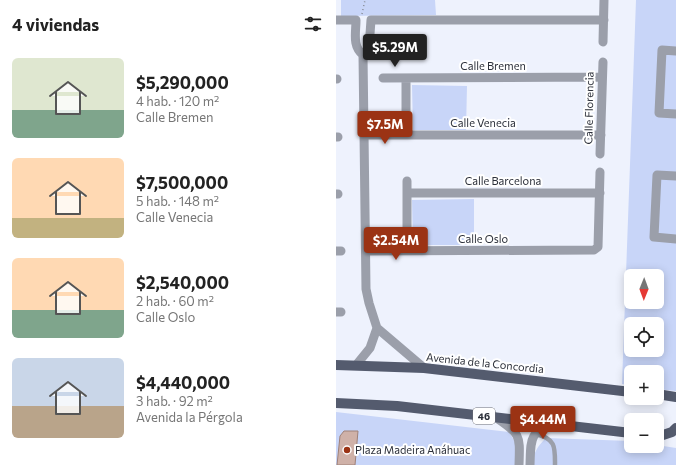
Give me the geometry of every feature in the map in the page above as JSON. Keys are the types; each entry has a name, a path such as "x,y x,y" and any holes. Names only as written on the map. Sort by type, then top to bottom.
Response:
{"main road":[{"name":"Avenida de la Concordia","path":"336,365 357,364 424,368 624,391"},
{"path":"664,396 676,397"},
{"path":"664,397 676,403"},
{"name":"46","path":"336,403 397,406 624,432"},
{"path":"664,435 672,432 676,428"},
{"path":"664,437 676,438"}],"street":[{"path":"603,42 604,0"},
{"path":"336,20 359,17 356,46 363,55"},
{"path":"424,368 377,328 366,289 363,55 369,48 371,20 604,20"},
{"path":"676,51 662,50 659,113 676,114"},
{"name":"Calle Florencia","path":"600,154 603,62"},
{"name":"Calle Bremen","path":"383,78 602,77"},
{"path":"406,78 406,134"},
{"path":"364,119 406,120"},
{"name":"Calle Venecia","path":"365,135 601,135"},
{"path":"600,172 600,193"},
{"path":"676,176 656,175 654,237 676,239"},
{"path":"407,181 407,251"},
{"name":"Calle Barcelona","path":"407,193 600,193"},
{"name":"Calle Oslo","path":"366,251 594,250 598,247 600,193"},
{"path":"366,235 406,234"},
{"path":"357,364 370,348 377,328"},
{"path":"495,417 516,432 520,440 519,465"},
{"path":"530,465 531,441 534,434 540,429 567,425"}],"lane":[{"path":"534,434 546,436 552,442 555,450 555,465"}],"path":[{"path":"359,17 365,0"}],"shaded area":[{"path":"341,0 435,0 436,15 341,16"},
{"path":"636,0 676,0 676,391 664,390 664,365 624,365 624,384 622,384 624,329 624,357 664,357 664,317 624,317 625,309 664,309 664,269 626,269"},
{"path":"412,85 467,86 466,130 413,130"},
{"path":"474,199 474,245 413,245 412,200"},
{"path":"336,412 509,432 518,447 517,465 336,465"},
{"path":"546,438 624,441 624,453 664,453 664,446 676,448 676,465 533,465 536,450"}],"building":[{"name":"Plaza Madeira Anáhuac","path":"344,431 358,431 355,465 337,465 340,436"}],"place":[{"name":"Plaza Madeira Anáhuac","path":"347,450"}]}
